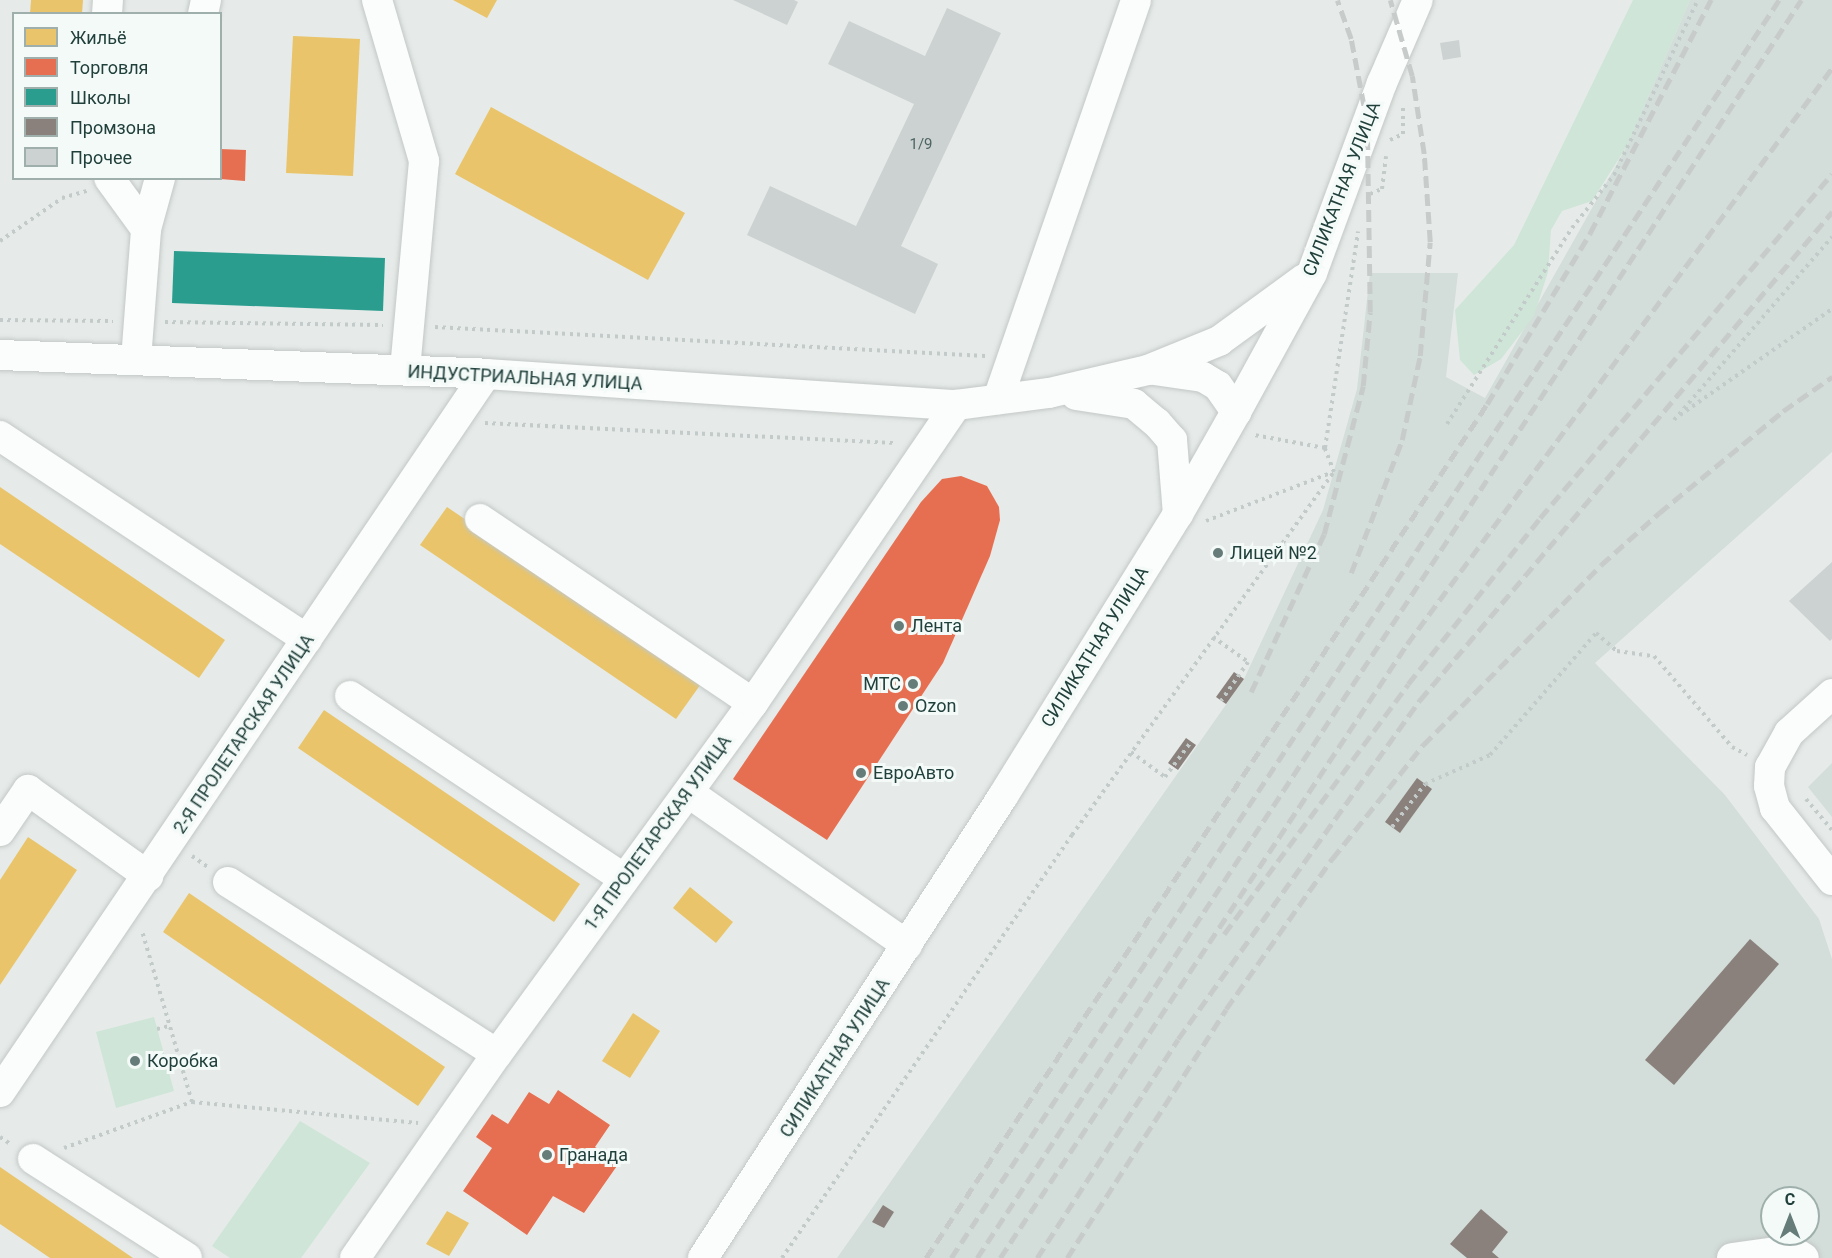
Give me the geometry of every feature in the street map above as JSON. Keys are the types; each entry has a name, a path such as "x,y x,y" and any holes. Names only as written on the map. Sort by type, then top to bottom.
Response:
{"street":[{"path":"377,0 424,161 411,326 405,370"},
{"path":"998,399 1136,0"},
{"name":"СИЛИКАТНАЯ УЛИЦА","path":"703,1258 1191,514 1243,423 1312,273 1382,82 1418,0"},
{"path":"136,360 137,321 146,229 159,180"},
{"path":"111,181 146,229"},
{"name":"ИНДУСТРИАЛЬНАЯ УЛИЦА","path":"0,355 486,374 956,405 1049,393 1148,370 1219,341 1312,273"},
{"name":"ИНДУСТРИАЛЬНАЯ УЛИЦА","path":"1148,370 1203,377 1218,386 1243,423"},
{"name":"2-Я ПРОЛЕТАРСКАЯ УЛИЦА","path":"0,1092 486,374"},
{"name":"ИНДУСТРИАЛЬНАЯ УЛИЦА","path":"1049,393 1104,397 1134,404 1157,423 1172,440 1191,514"},
{"name":"1-Я ПРОЛЕТАРСКАЯ УЛИЦА","path":"355,1258 497,1054 753,703 931,445 956,405"},
{"path":"0,436 307,639"},
{"path":"480,519 753,703"},
{"path":"1832,694 1789,733 1770,767 1775,808 1832,880"},
{"path":"350,696 624,878"},
{"path":"0,831 28,790 148,876"},
{"path":"689,793 908,945"},
{"path":"228,882 497,1054"},
{"path":"33,1159 187,1258"},
{"path":"1732,1258 1791,1250 1804,1258"}],"path":[{"path":"1447,424 1572,228 1614,175 1698,0"},
{"path":"1366,199 1382,189 1388,144 1403,134 1403,101"},
{"path":"0,242 62,198 111,181"},
{"path":"1334,472 1325,448 1359,227"},
{"path":"1832,237 1674,420 1832,309"},
{"path":"0,321 411,326 1013,358"},
{"path":"454,421 931,445"},
{"path":"1243,423 1325,448"},
{"path":"1191,514 1199,523 1334,472"},
{"path":"782,1258 1131,752 1334,472"},
{"path":"1392,827 1425,784 1490,755 1596,633 1617,651 1654,656 1732,747 1770,767"},
{"path":"1213,637 1248,662 1221,701"},
{"path":"1131,752 1165,777 1191,742"},
{"path":"141,928 192,1102"},
{"path":"157,1029 169,1026"},
{"path":"33,1159 192,1102 420,1123"}],"shaded area":[{"path":"1690,0 1832,0 1832,452 1595,663 1725,795 1819,919 1832,959 1832,1258 837,1258 1244,679 1323,510 1357,389 1370,273 1458,273 1446,377 1485,398 1627,146"},
{"path":"1832,763 1832,817 1808,787"}],"green space":[{"path":"1633,0 1690,0 1627,146 1592,201 1562,211 1551,230 1548,272 1534,316 1501,359 1474,375 1460,360 1455,310 1514,245"},
{"name":"Коробка","path":"154,1017 174,1091 116,1108 96,1032"},
{"path":"300,1121 370,1163 301,1258 230,1258 212,1246"}],"building: Жильё":[{"path":"31,0 83,0 82,12 30,12"},
{"path":"453,0 497,0 487,18"},
{"path":"293,36 360,39 353,176 286,173"},
{"path":"491,107 685,213 648,280 455,174"},
{"path":"0,487 225,640 199,678 0,544"},
{"path":"447,507 703,681 676,719 420,545"},
{"path":"324,710 580,884 554,922 298,748"},
{"path":"28,837 77,870 0,985 0,880"},
{"path":"690,887 733,922 716,943 673,908"},
{"path":"189,893 445,1067 418,1106 163,932"},
{"path":"633,1013 660,1031 630,1078 602,1061"},
{"path":"0,1167 133,1258 50,1258 0,1224"},
{"path":"447,1211 469,1223 449,1256 426,1244"}],"building: Торговля":[{"path":"222,149 246,150 245,181 222,179"},
{"name":"Лента","path":"961,476 987,486 999,507 1000,520 990,556 943,663 827,840 733,779 921,502 942,479"},
{"name":"Гранада","path":"558,1090 610,1125 595,1147 619,1163 584,1213 553,1196 527,1235 463,1191 492,1148 476,1137 492,1114 508,1124 529,1092 549,1104"}],"building: Школы":[{"path":"174,251 385,258 383,311 172,303"}],"building: Промзона":[{"path":"1234,672 1244,679 1226,704 1216,697"},
{"path":"1186,738 1196,745 1178,770 1168,763"},
{"path":"1417,778 1432,789 1400,833 1385,822"},
{"path":"1750,939 1779,964 1674,1085 1645,1060"},
{"path":"883,1205 894,1212 884,1228 872,1222"},
{"path":"1481,1209 1508,1232 1492,1252 1499,1258 1467,1258 1450,1244"}],"building: Прочее":[{"path":"733,0 794,0 798,2 787,25"},
{"path":"947,8 1001,33 901,246 938,264 915,314 747,235 770,186 856,226 914,104 828,64 849,21 925,56"},
{"path":"1459,40 1461,57 1443,60 1440,43"},
{"path":"1832,562 1832,639 1830,641 1789,601"}],"railway":[{"path":"1251,692 1324,534 1363,386 1370,312 1367,123 1351,39 1337,0"},
{"path":"1351,573 1402,440 1420,356 1430,242 1424,154 1412,76 1390,0"},
{"path":"926,1258 1487,404 1590,233 1711,0"},
{"path":"951,1258 1779,0"},
{"path":"977,1258 1801,0"},
{"path":"1000,1258 1407,644 1832,68"},
{"path":"1224,934 1408,684 1540,518 1832,174"},
{"path":"1037,1258 1178,1039 1420,700 1832,212"},
{"path":"1067,1258 1226,1009 1332,859 1423,745 1601,565 1659,513 1783,411 1832,377"}],"place":[{"name":"Лицей №2","path":"1218,553"},
{"name":"Лента","path":"899,626"},
{"name":"МТС","path":"913,684"},
{"name":"Ozon","path":"903,706"},
{"name":"ЕвроАвто","path":"861,773"},
{"name":"Коробка","path":"135,1061"},
{"name":"Гранада","path":"547,1155"}]}
